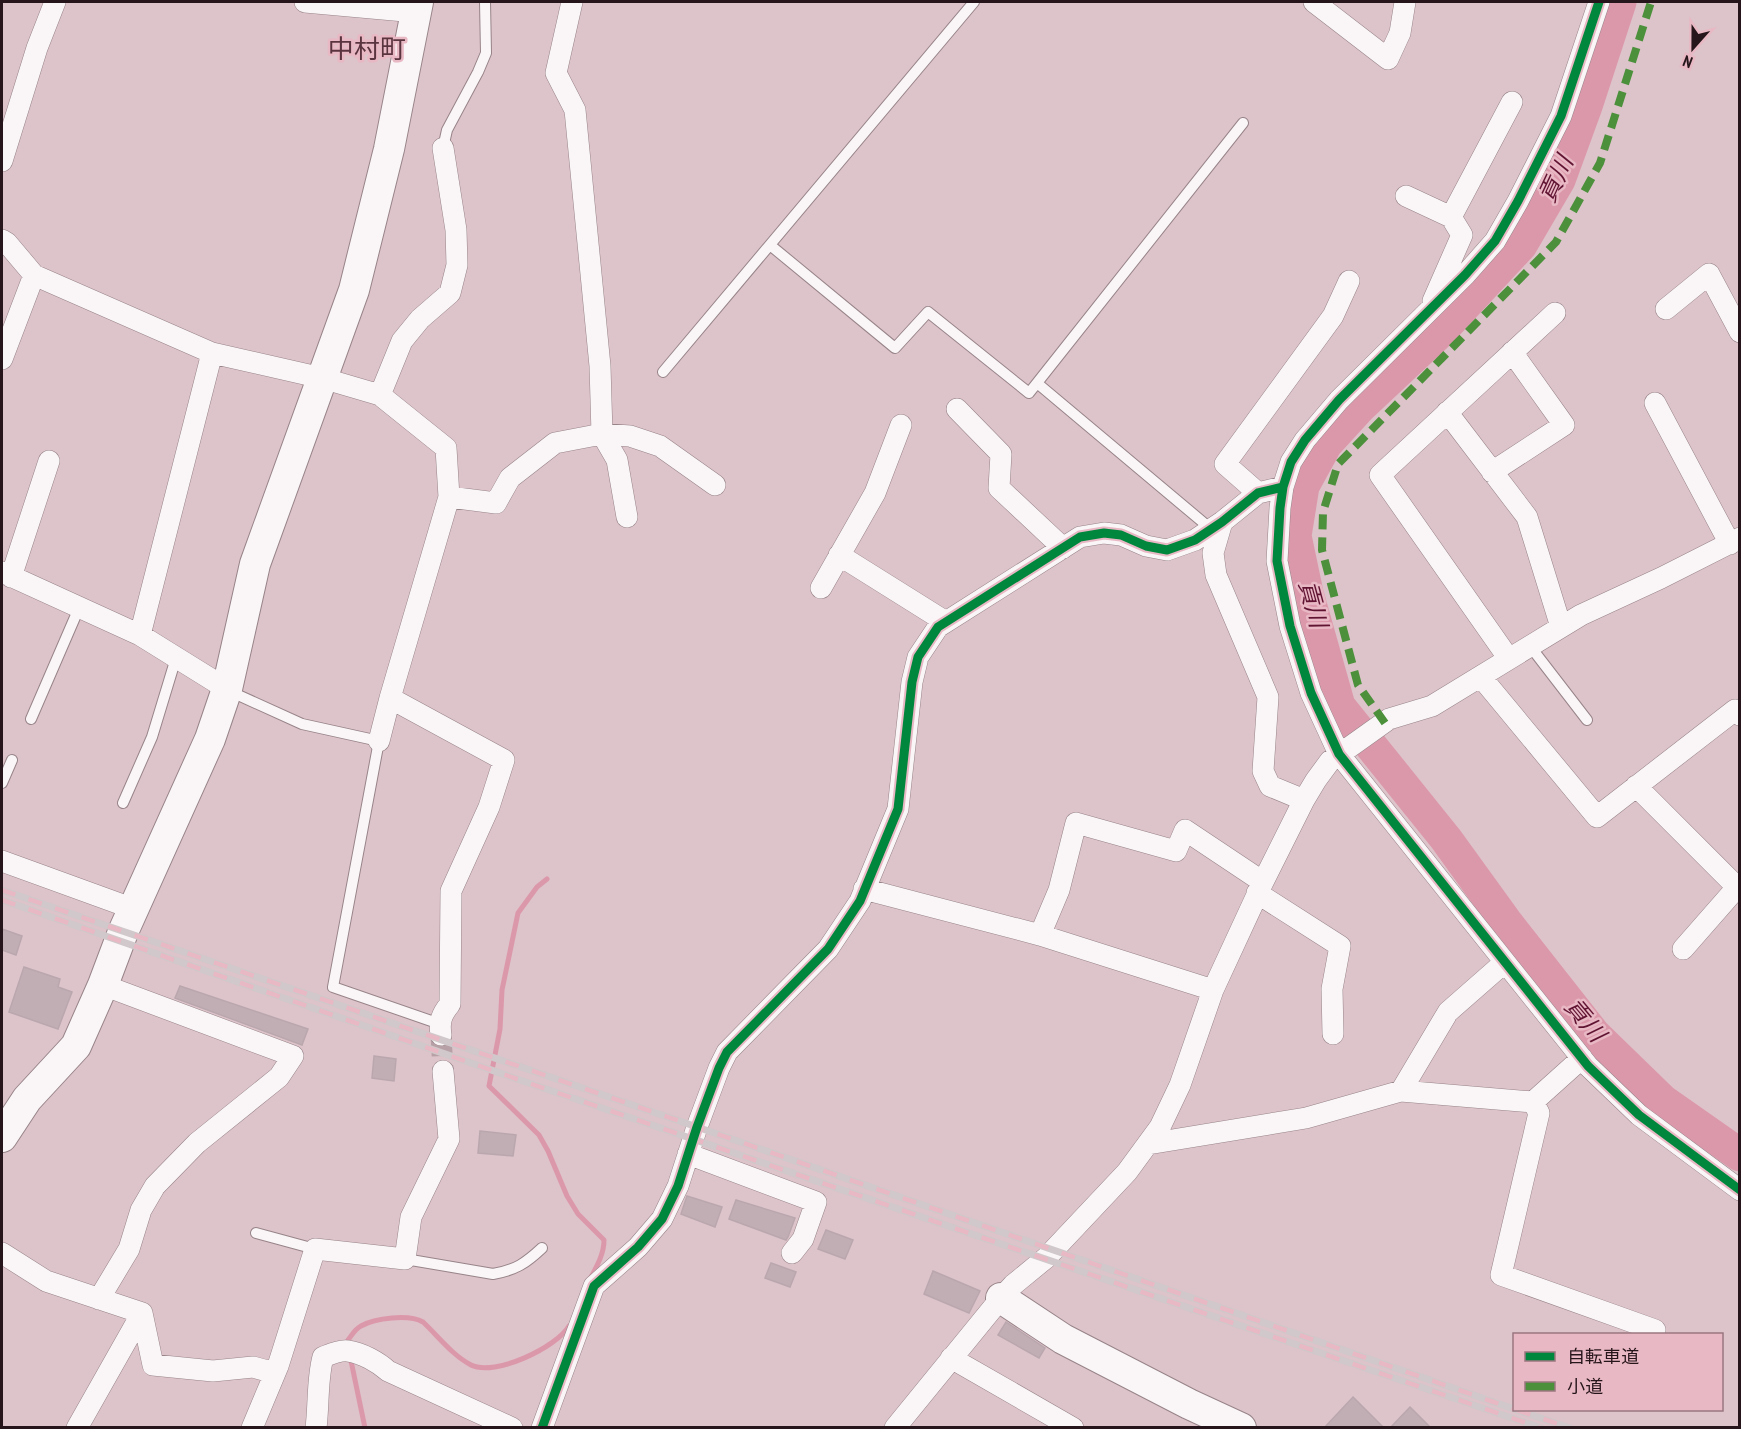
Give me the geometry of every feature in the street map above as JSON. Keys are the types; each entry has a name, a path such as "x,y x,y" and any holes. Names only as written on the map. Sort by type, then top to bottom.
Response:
{"street":[{"path":"2,161 37,48 55,2"},
{"path":"2,1137 27,1099 76,1046 210,739 227,689 255,564 354,290 389,149 417,7 305,2"},
{"path":"572,2 556,73 575,110 600,366 602,434 617,460 627,517"},
{"path":"1314,2 1388,59 1401,33 1405,2"},
{"path":"1599,2 1561,116 1495,241 1465,275 1339,400 1305,440 1292,462 1283,487 1277,561 1290,626 1311,693 1343,751 1582,1058 1639,1115 1740,1190"},
{"path":"1451,217 1512,102"},
{"path":"380,395 402,341 420,319 450,293 452,286 457,265 456,230 444,148"},
{"path":"1406,196 1451,217 1462,235 1430,310"},
{"path":"2,240 34,275 212,353 322,378 380,395 446,448 449,497 379,741"},
{"path":"1666,309 1710,274 1740,332"},
{"path":"2,359 34,275"},
{"path":"1258,493 1225,464 1333,316 1349,281"},
{"path":"1509,659 1380,475 1555,313"},
{"path":"1492,472 1564,425 1512,352"},
{"path":"140,635 212,353"},
{"path":"894,1428 1001,1298 1054,1250 1127,1172 1160,1127 1179,1085 1213,990 1260,887 1304,800 1330,760 1389,719 1432,706 1581,615 1735,541 1655,403"},
{"path":"957,409 1001,454 999,488 1063,548"},
{"path":"1447,412 1527,518 1561,627"},
{"path":"821,588 875,493 901,425"},
{"path":"449,497 496,503 510,478 555,443 602,434 630,436 660,446 715,485"},
{"path":"49,461 6,574 140,635 227,689"},
{"path":"542,1428 594,1286 638,1247 662,1219 678,1186 719,1068 727,1052 828,949 860,901 898,809 912,682 918,657 938,627 1080,537 1104,533 1121,535 1146,546 1167,550 1195,540 1258,493 1283,487"},
{"path":"1216,526 1213,553 1216,574 1268,697 1263,771 1270,786 1304,800"},
{"path":"839,555 946,622"},
{"path":"1481,677 1597,817 1735,710 1740,716"},
{"path":"390,698 504,760 489,807 451,891 450,1004 442,1013 440,1030"},
{"path":"1636,786 1739,887 1683,950"},
{"path":"1040,936 1059,890 1076,823 1176,851 1185,831 1340,946 1332,989 1333,1034"},
{"path":"2,861 134,909"},
{"path":"864,889 1040,936 1213,990"},
{"path":"1401,1091 1448,1012 1505,962"},
{"path":"99,1299 129,1249 141,1210 155,1186 197,1143 279,1077 293,1056 103,985"},
{"path":"1148,1144 1305,1118 1401,1091 1533,1102 1582,1058"},
{"path":"252,1428 275,1372 315,1249 405,1259 411,1217 449,1139 443,1071"},
{"path":"1533,1102 1539,1113 1501,1275 1654,1330"},
{"path":"688,1154 816,1202 803,1239 792,1253"},
{"path":"2,1253 46,1281 142,1313"},
{"path":"1001,1298 1063,1339 1241,1428"},
{"path":"142,1313 153,1365 213,1371 253,1367 275,1372"},
{"path":"77,1428 142,1313"},
{"path":"316,1428 323,1357 335,1352 348,1351 377,1361 388,1371 512,1428"},
{"path":"951,1358 1073,1428"}],"lane":[{"path":"444,148 447,130 486,53 485,2"},
{"path":"663,372 974,2"},
{"path":"770,245 895,348 928,312 1029,393 1243,123"},
{"path":"1037,383 1216,526"},
{"path":"31,719 79,608"},
{"path":"1530,646 1587,720"},
{"path":"123,803 152,737 176,658"},
{"path":"227,689 302,724 379,741 333,987 440,1030"},
{"path":"2,783 12,760"},
{"path":"256,1233 315,1249"},
{"path":"405,1259 493,1274 507,1272 525,1264 542,1248"}],"building":[{"path":"2,929 22,936 16,955 2,950"},
{"path":"24,967 60,979 58,987 72,992 58,1029 9,1012"},
{"path":"180,986 308,1029 302,1045 175,998"},
{"path":"374,1056 396,1059 394,1081 372,1078"},
{"path":"480,1131 516,1135 513,1156 478,1153"},
{"path":"687,1196 722,1207 715,1227 681,1214"},
{"path":"736,1200 795,1218 786,1240 729,1219"},
{"path":"826,1230 853,1240 845,1259 818,1249"},
{"path":"771,1263 796,1272 790,1287 765,1278"},
{"path":"933,1271 980,1291 969,1313 924,1294"},
{"path":"1006,1322 1045,1348 1039,1358 998,1335"},
{"path":"1353,1397 1384,1428 1324,1428"},
{"path":"1410,1407 1431,1428 1390,1428"}],"waterway":[{"name":"貢川","path":"1620,2 1559,180 1521,245 1440,332 1359,408 1326,444 1303,486 1295,536 1307,593 1339,706 1446,839 1506,922 1594,1034 1663,1101 1740,1155"},
{"path":"547,879 537,887 518,913 502,990 500,1029 489,1086 539,1135 567,1196 578,1214 604,1240 598,1265 590,1279"},
{"path":"349,1346 348,1340 355,1330 367,1323 383,1319 409,1318 423,1322 451,1351 471,1365 482,1368 495,1367 539,1351 552,1343 569,1326"},
{"path":"350,1356 365,1428"}],"tunnel":[{"path":"441,1035 443,1071"}],"railway":[{"path":"2,890 1513,1409"},
{"path":"2,900 517,1079 1541,1428"},
{"path":"1520,1411 1570,1428"}],"marked path":[{"path":"1385,723 1358,685 1322,550 1323,512 1338,464 1556,242 1600,163 1651,2"}],"cycle path":[{"path":"1599,2 1561,116 1495,241 1465,275 1339,400 1305,440 1291,462 1283,487 1280,508 1277,561 1290,626 1311,693 1339,754 1588,1066 1639,1115 1740,1190"},
{"path":"542,1428 594,1286 638,1247 662,1219 678,1186 697,1127 727,1052 828,949 860,901 898,809 912,682 918,657 938,627 1080,537 1104,533 1121,535 1146,546 1167,550 1195,540 1258,493 1283,487"}],"district":[{"name":"中村町","path":"367,49"}]}
